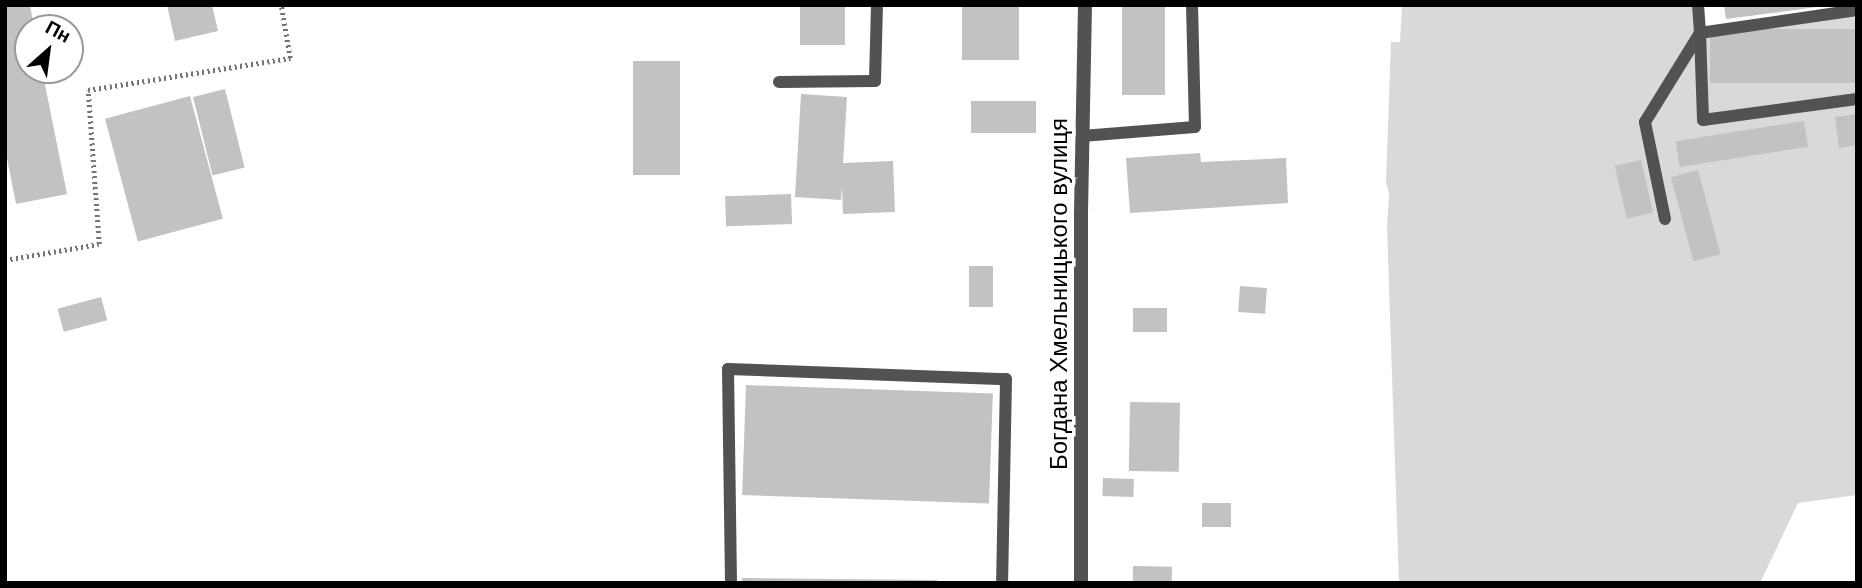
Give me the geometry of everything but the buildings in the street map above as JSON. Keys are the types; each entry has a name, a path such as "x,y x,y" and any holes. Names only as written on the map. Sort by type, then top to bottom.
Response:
{"street":[{"name":"Богдана Хмельницького вулиця","path":"1081,583 1085,5"}],"lane":[{"path":"779,82 875,81 877,5"},
{"path":"1082,136 1195,127 1192,5"},
{"path":"1698,5 1703,120 1857,99"},
{"path":"1665,219 1645,122 1700,33 1857,10"},
{"path":"730,583 728,369 1006,379 1002,583"}],"path":[{"path":"5,260 99,244 88,90 290,58 281,5"}],"shaded area":[{"path":"1402,5 1698,5 1700,33 1857,14 1857,495 1798,503 1760,583 1399,583 1387,226 1389,194 1386,182 1391,42 1400,42"}]}
